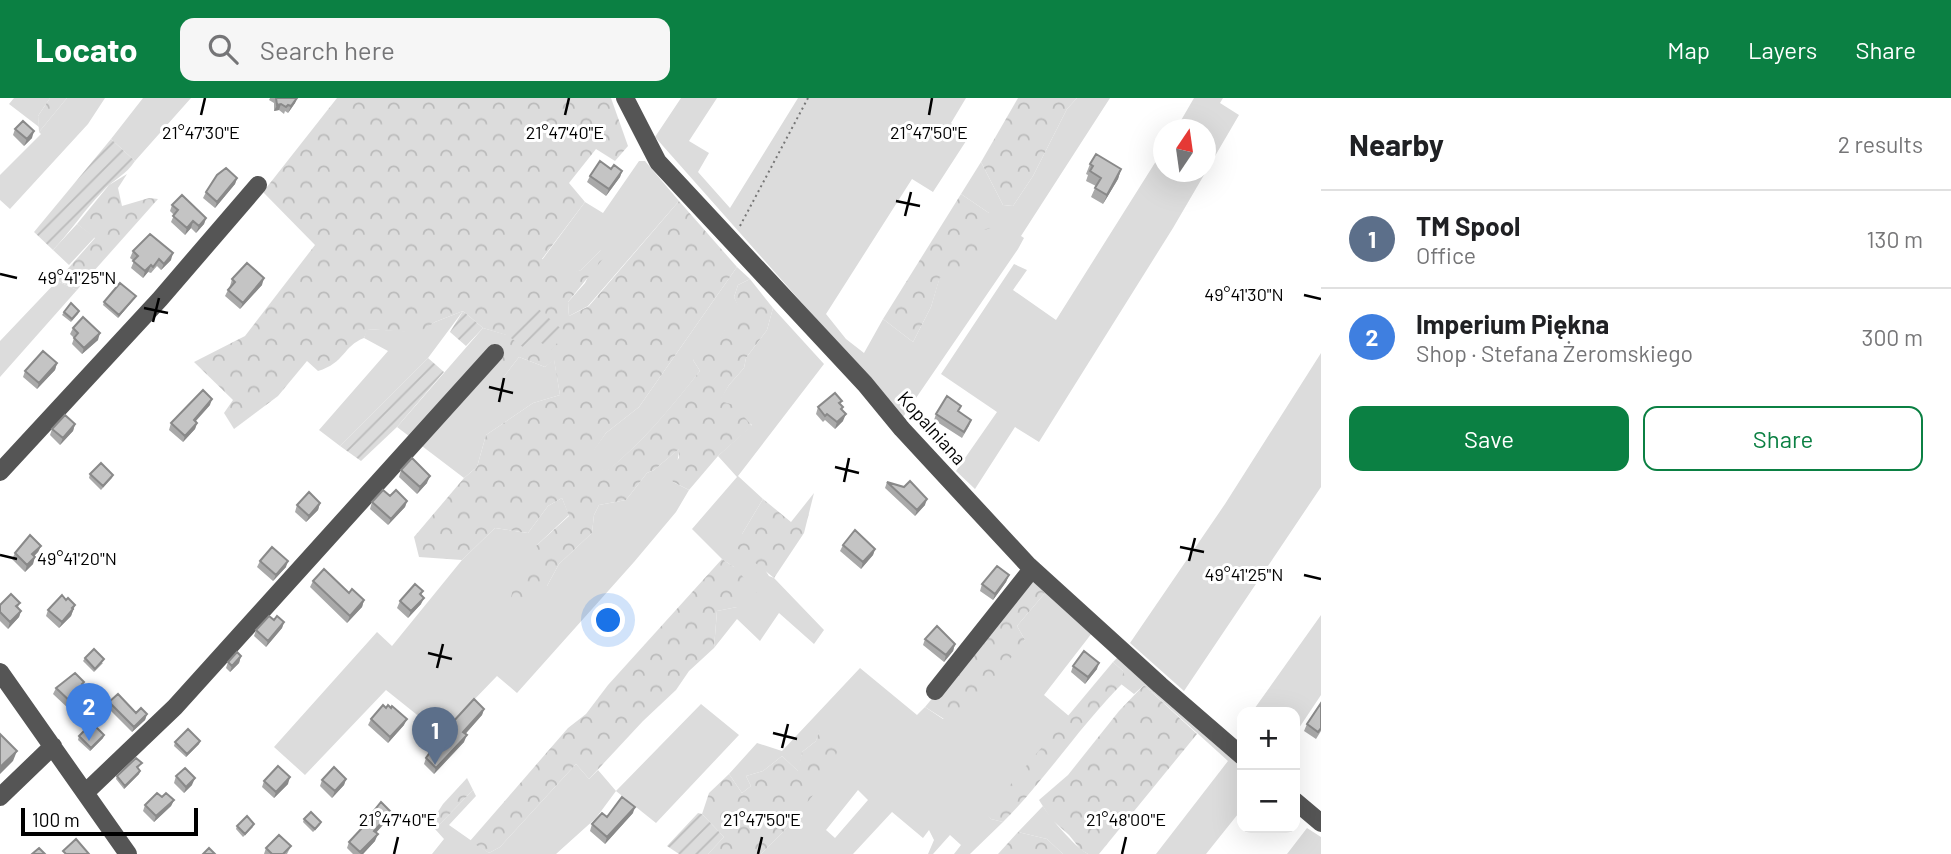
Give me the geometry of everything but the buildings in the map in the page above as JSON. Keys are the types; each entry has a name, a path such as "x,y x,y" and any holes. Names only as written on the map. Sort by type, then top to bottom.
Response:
{"street":[{"name":"Kopalniana","path":"625,98 658,162 865,384 902,429 1032,569 1237,752"},
{"path":"0,472 160,299 258,185"},
{"path":"85,793 175,707 495,353"},
{"path":"935,691 1032,569"},
{"path":"0,672 128,854"},
{"path":"0,797 53,746"},
{"path":"1300,805 1321,823"}],"path":[{"path":"732,243 808,98"}],"green space":[{"path":"14,98 50,98 38,116 39,127 9,104"},
{"path":"50,98 67,98 39,132 38,116"},
{"path":"67,98 105,98 88,124 10,209 0,200 0,175 41,134 39,132"},
{"path":"143,98 191,98 135,161 111,139"},
{"path":"337,98 611,98 628,146 615,161 596,149 569,183 585,202 542,259 573,272 581,270 601,250 606,255 568,302 569,316 589,306 679,201 737,267 639,407 606,433 591,455 605,472 667,412 700,371 693,360 701,340 706,336 719,338 739,309 734,297 738,285 750,279 773,308 767,330 720,401 734,405 752,426 718,456 689,490 673,482 668,469 679,458 679,449 647,473 626,500 599,505 594,515 592,533 559,564 547,586 523,604 510,603 513,588 537,545 569,516 562,498 548,506 528,533 495,528 462,560 419,557 414,537 464,478 477,467 486,435 533,403 560,395 554,360 545,367 519,357 502,379 486,366 498,352 506,335 483,328 463,311 435,322 418,333 368,329 364,338 352,345 327,368 318,371 307,361 278,396 234,429 224,413 233,400 194,362 245,336 315,245 263,192"},
{"path":"681,98 717,98 689,141 709,153 698,172 730,208 798,98 966,98 951,123 968,138 933,192 912,179 826,314 846,339 864,353 883,319 913,342 931,307 940,276 989,213 961,194 981,162 1003,205 1013,206 1033,176 1067,109 1077,98 1110,98 1021,236 1024,238 1018,249 903,417 655,137"},
{"path":"1018,98 1077,98 1067,109 1033,176 1013,206 1003,205 981,162"},
{"path":"1194,98 1223,98 1220,103 1239,115 1216,155 1216,119 1182,119"},
{"path":"111,139 135,161 96,198 53,250 34,232"},
{"path":"639,161 645,161 679,201 588,306 569,316 568,302 585,283 601,250 581,270 573,273 542,260 585,202 603,213"},
{"path":"1153,166 1153,182 1200,182 1039,442 1015,427 975,489 956,471 997,412 941,374 1014,264 1027,270 1013,290 1056,320"},
{"path":"127,174 118,188 122,206 149,198 158,199 77,290 57,281 95,238 77,224 109,185"},
{"path":"961,194 989,213 991,228 974,233 983,244 967,275 954,285 940,277 931,307 913,342 883,319"},
{"path":"77,224 95,237 69,265 53,250"},
{"path":"737,267 750,279 738,285 734,297 740,309 719,339 693,360 700,371 678,398 644,437 605,473 590,455 606,433 639,407"},
{"path":"57,281 77,290 0,377 0,341"},
{"path":"534,305 566,333 551,350 536,339 528,351 507,335"},
{"path":"773,308 824,364 738,476 763,499 742,534 769,576 824,630 814,644 779,613 760,641 737,619 714,648 717,611 737,607 734,567 722,559 692,529 737,477 718,456 752,425 719,401 744,368 746,358 767,330"},
{"path":"463,311 428,358 340,446 319,430 388,351 364,338 367,329 418,332"},
{"path":"463,311 483,328 466,346 450,332"},
{"path":"483,328 507,335 498,352 502,379 519,357 545,367 554,359 560,395 533,403 486,435 477,467 464,478 397,427"},
{"path":"1321,353 1321,487 1184,691 1130,643 1225,504"},
{"path":"428,358 444,372 397,427 361,461 340,446"},
{"path":"680,448 673,482 689,490 676,512 517,693 497,676 441,734 386,690 305,775 274,747 377,632 392,646 462,560 495,528 528,533 548,506 562,498 569,515 537,545 547,586 559,564 592,533 594,515 599,505 626,500 647,473"},
{"path":"814,493 804,533 774,578 737,548 742,534 763,499 791,522"},
{"path":"722,559 734,567 757,592 737,607 717,611 714,648 689,671 676,690 589,779 576,764 500,847 489,853 470,841 568,728 586,714 608,685"},
{"path":"1031,579 1045,593 1017,626 1025,640 980,697 952,724 925,707"},
{"path":"1045,593 1049,593 1092,633 1044,695 1069,716 987,814 991,819 1003,822 970,854 954,854 961,845 950,835 933,854 928,854 934,840 929,830 923,838 892,812 853,854 761,854 788,827 821,727 816,741 802,752 799,772 782,756 763,771 746,776 751,786 742,793 729,774 757,743 782,751 860,668 917,715 925,707 943,719 1025,640 1017,626","holes":["858,790 868,800 835,838 826,830"]},
{"path":"1321,615 1321,695 1300,726 1300,707 1256,707"},
{"path":"1118,657 1237,760 1237,815 1206,854 1156,854 1228,761 1144,685 1134,694 1121,684 1125,680 1123,671 1113,662"},
{"path":"1113,662 1123,671 1126,680 1003,822 991,819 986,814"},
{"path":"1144,685 1197,734 1099,854 1088,854 1051,819 1039,800 1068,775 1119,711"},
{"path":"701,704 739,735 656,823 616,791"},
{"path":"821,726 837,732 839,744 832,771 788,827 761,854 708,854 724,837 702,814 709,793 729,774 742,793 751,786 746,776 763,771 782,756 798,771 802,752 816,741"},
{"path":"576,764 589,779 598,770 616,791 596,818 556,854 432,854 444,839 435,829 473,790 476,796 449,825 489,853 500,847"},
{"path":"467,778 473,790 435,829 430,824 443,804"},
{"path":"1043,806 1077,846 1088,854 1063,854 1047,839 1018,832"},
{"path":"698,813 724,837 708,854 679,854 667,846"},
{"path":"1307,828 1321,837 1321,854 1287,854"},
{"path":"1018,832 1047,839 1063,854 998,854"}],"place":[{"name":"Imperium Piękna","path":"89,741"},
{"name":"TM Spool","path":"435,765"}]}
